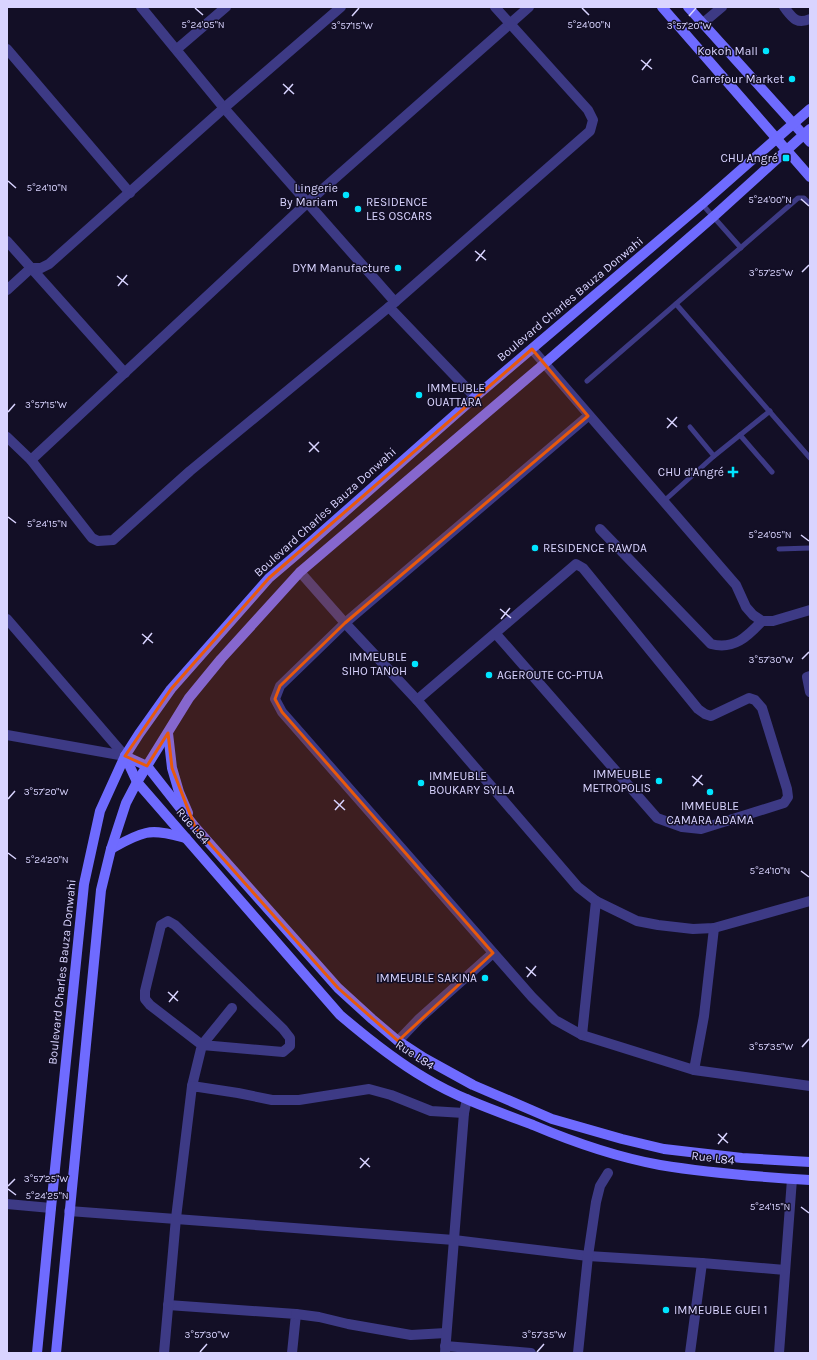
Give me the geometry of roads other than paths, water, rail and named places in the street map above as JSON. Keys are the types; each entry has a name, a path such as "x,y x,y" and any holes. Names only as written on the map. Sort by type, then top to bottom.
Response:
{"main road":[{"path":"662,7 810,177"},
{"path":"56,1353 102,890 111,849 126,803 137,782 194,692 221,659 300,572 544,364 713,217 787,150 808,135 794,123 688,7"},
{"name":"Boulevard Charles Bauza Donwahi","path":"37,1353 84,884 100,811 125,756 171,689 269,578 475,397 702,204 810,109"},
{"path":"168,733 172,768 179,792 195,827"},
{"path":"125,756 147,766 195,827 338,988 398,1041 424,1058 473,1085 552,1119 622,1139 664,1148 742,1158 810,1162"},
{"name":"Rue L84","path":"125,756 137,782 340,1015 388,1054 425,1078 467,1099 554,1134 620,1156 659,1165 737,1174 810,1180"},
{"path":"111,849 135,836 147,832 186,838"}],"street":[{"path":"141,7 224,108 307,203 392,305 475,397"},
{"path":"177,49 226,7"},
{"path":"7,290 31,268 41,268 49,264 224,108 341,7"},
{"path":"7,437 31,460 92,538 98,541 113,540 190,471 392,305 590,130 593,120 588,110 495,7"},
{"path":"31,460 307,203 529,7"},
{"path":"703,23 722,7"},
{"path":"784,7 794,19 802,22 810,19"},
{"path":"7,49 130,193"},
{"path":"7,241 125,373"},
{"path":"532,350 736,585 746,607 753,615 762,621 773,621 810,610"},
{"path":"588,416 345,623 280,686 275,699 282,712 493,953 532,997 555,1020 582,1035 694,1070 810,1086"},
{"path":"600,529 710,644 729,644 739,641 750,634 762,621"},
{"path":"417,700 576,564 583,568 698,709 704,714 711,716 749,698 755,700 762,708 787,789 788,798 784,803 701,829 682,827 657,818 496,634"},
{"path":"300,572 417,700 578,887 596,901 637,920 658,925 693,929 714,928 810,901"},
{"path":"7,619 125,756"},
{"path":"810,676 807,678 810,692"},
{"path":"7,734 125,756"},
{"path":"582,1035 596,901"},
{"path":"168,921 175,925 283,1029 290,1038 290,1046 283,1052 202,1045 150,1005 145,999 145,991 161,925 168,921"},
{"path":"694,1070 704,1016 714,928"},
{"path":"398,1041 419,1019 493,953"},
{"path":"164,1353 176,1218 192,1086 202,1045 232,1008"},
{"path":"192,1086 272,1100 299,1100 369,1089 391,1095 431,1111 464,1113"},
{"path":"467,1099 464,1113 445,1350 531,1353"},
{"path":"578,1353 588,1256 596,1202 600,1186 608,1173"},
{"path":"779,1353 792,1179"},
{"path":"7,1204 51,1208"},
{"path":"69,1211 454,1240 588,1256 786,1270"},
{"path":"690,1353 702,1263"},
{"path":"168,1305 296,1314 411,1335 446,1333"},
{"path":"292,1353 296,1314"}],"lane":[{"path":"587,381 798,198 804,198 810,204"},
{"path":"702,204 741,248"},
{"path":"676,304 810,458"},
{"path":"664,501 714,456 770,411"},
{"path":"690,427 714,456"},
{"path":"740,435 772,472"},
{"path":"779,549 810,548"}],"place":[{"name":"Kokoh Mall","path":"766,51"},
{"name":"Carrefour Market","path":"792,79"},
{"name":"CHU Angré","path":"786,158"},
{"name":"Lingerie By Mariam","path":"346,195"},
{"name":"RESIDENCE LES OSCARS","path":"358,209"},
{"name":"DYM Manufacture","path":"398,268"},
{"name":"IMMEUBLE OUATTARA","path":"419,395"},
{"name":"CHU d'Angré","path":"733,472"},
{"name":"RESIDENCE RAWDA","path":"535,548"},
{"name":"IMMEUBLE SIHO TANOH","path":"415,664"},
{"name":"AGEROUTE CC-PTUA","path":"489,675"},
{"name":"IMMEUBLE METROPOLIS","path":"659,781"},
{"name":"IMMEUBLE BOUKARY SYLLA","path":"421,783"},
{"name":"IMMEUBLE CAMARA ADAMA","path":"710,792"},
{"name":"IMMEUBLE SAKINA","path":"485,978"},
{"name":"IMMEUBLE GUEI 1","path":"666,1310"}]}
